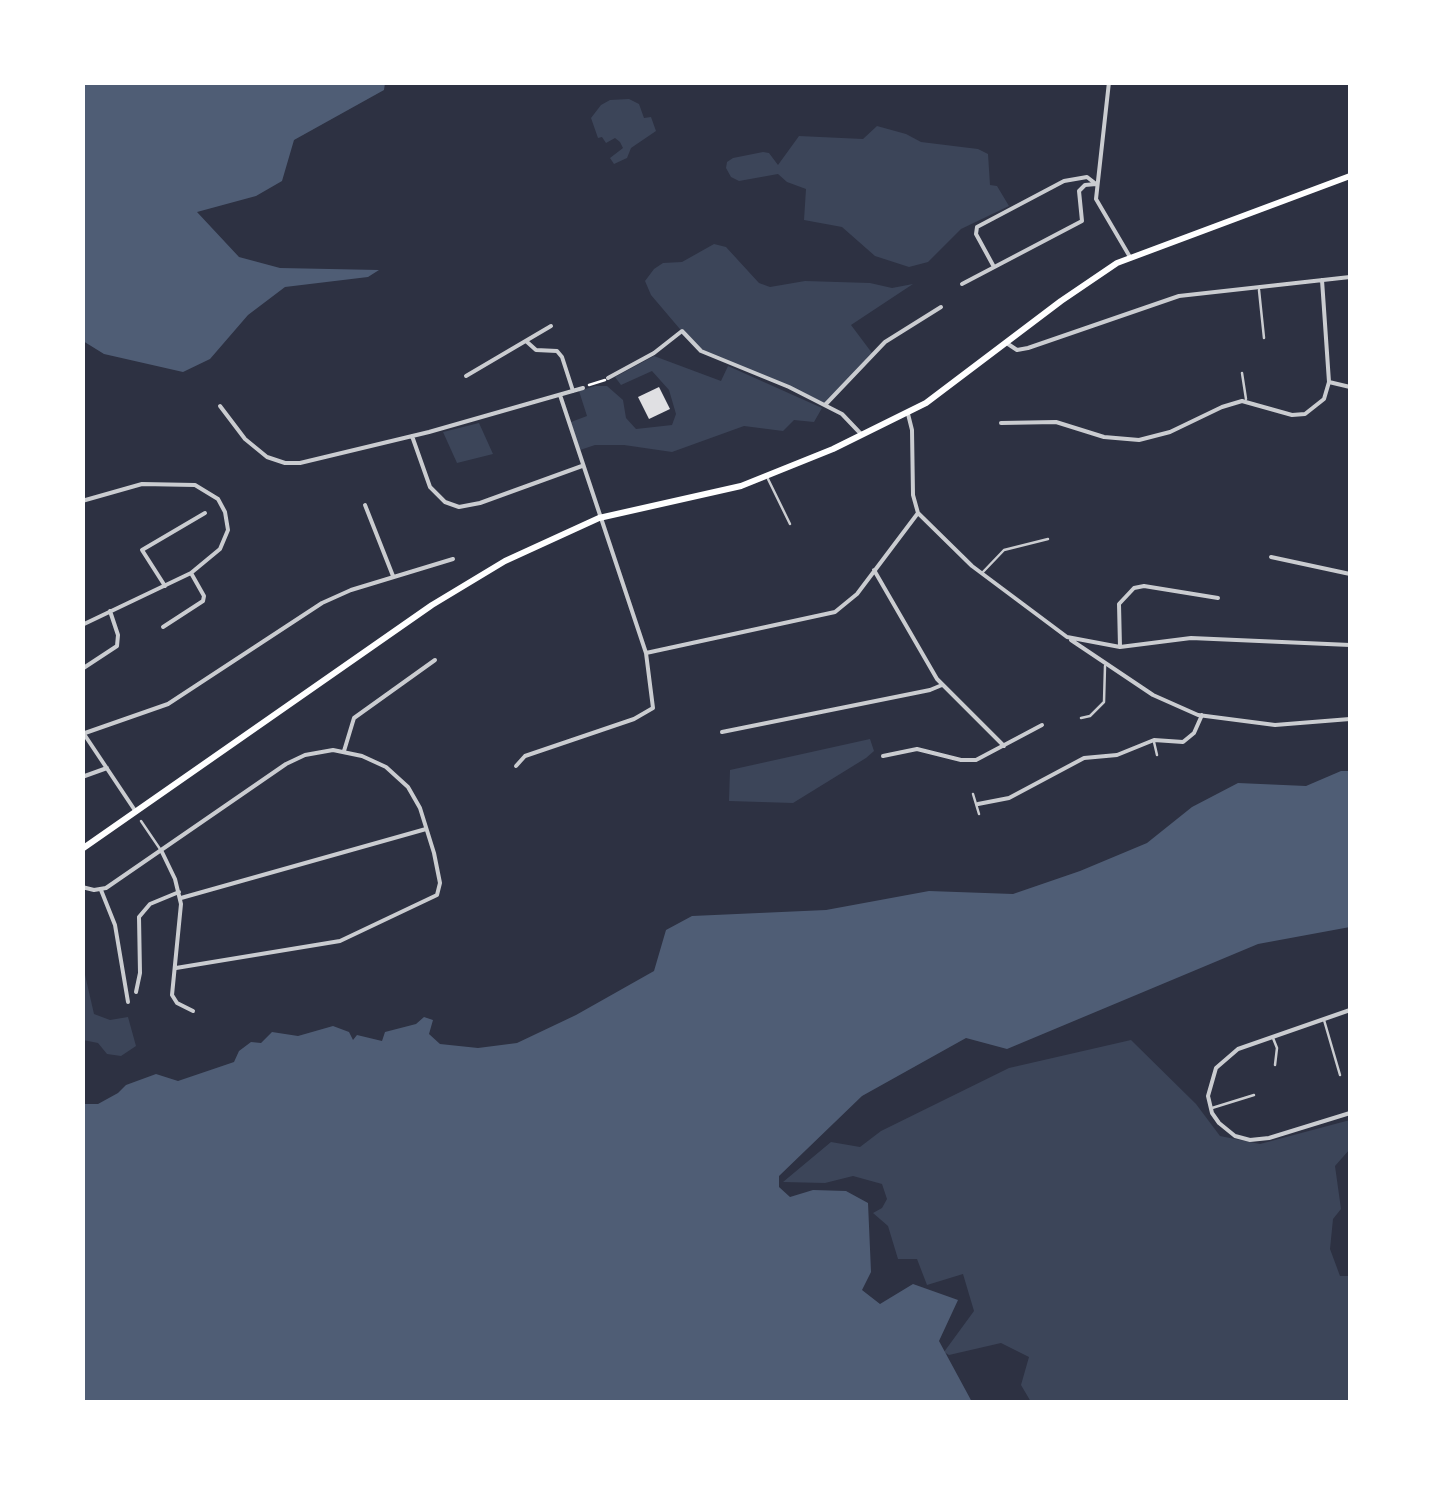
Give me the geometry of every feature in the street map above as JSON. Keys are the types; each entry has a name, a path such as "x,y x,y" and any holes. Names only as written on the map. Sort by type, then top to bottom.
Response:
{"main road":[{"path":"82,849 469,582 525,551 599,518 728,490 768,477 862,435 908,414 1076,290 1130,257 1350,176"}],"street":[{"path":"1109,82 1096,184 1098,204 1130,257"},
{"path":"994,267 976,234 977,227 1064,181 1087,178 1096,184"},
{"path":"962,284 1082,221 1078,192 1096,184"},
{"path":"1006,342 1014,350 1021,350 1179,296 1350,277"},
{"path":"1001,423 1056,422 1114,439 1146,440 1226,405 1246,401 1303,415 1322,402 1329,382 1322,280"},
{"path":"824,405 885,342 941,307"},
{"path":"466,376 551,326"},
{"path":"608,378 654,353 682,332 701,351 789,386 849,419 862,435"},
{"path":"526,342 536,350 556,351 562,357 573,391"},
{"path":"1329,382 1350,386"},
{"path":"220,406 258,450 285,463 316,461 583,388"},
{"path":"516,766 525,756 653,708 646,653 560,395"},
{"path":"908,414 912,430 913,495 918,513 982,573 1104,663 1152,695 1202,716 1276,725 1350,719"},
{"path":"412,436 430,487 445,502 459,506 480,503 582,466"},
{"path":"82,500 142,484 179,483 205,488 223,508 228,535 216,554 191,573 82,625"},
{"path":"365,504 393,576"},
{"path":"165,586 142,550 205,513"},
{"path":"646,653 832,613 851,601 918,513"},
{"path":"1271,557 1350,574"},
{"path":"136,812 84,732 168,704 314,608 350,590 453,559"},
{"path":"874,570 942,685 1004,746"},
{"path":"163,627 203,601 191,573"},
{"path":"1120,647 1119,604 1134,588 1144,586 1218,598"},
{"path":"82,669 117,646 119,639 110,611"},
{"path":"1067,637 1120,647 1191,638 1350,645"},
{"path":"1104,663 1110,646"},
{"path":"344,751 354,718 435,660"},
{"path":"722,732 942,685"},
{"path":"978,804 1012,796 1084,758 1117,755 1154,740 1187,740 1202,716"},
{"path":"883,756 917,749 972,761 1042,725"},
{"path":"82,887 101,890 292,761 320,751 344,751 374,760 398,776 415,797 434,853 440,889 434,897 340,941 176,968"},
{"path":"82,776 107,768"},
{"path":"136,992 140,972 139,917 150,904 426,829"},
{"path":"161,850 180,895 173,999 193,1011"},
{"path":"101,890 115,925 128,1002"},
{"path":"1350,1010 1238,1049 1219,1064 1210,1082 1210,1108 1224,1129 1250,1140 1350,1113"}],"lane":[{"path":"1259,289 1264,338"},
{"path":"1242,374 1246,401"},
{"path":"768,477 790,524"},
{"path":"982,573 1004,550 1048,538"},
{"path":"1082,718 1090,716 1104,702 1104,663"},
{"path":"1154,740 1157,754"},
{"path":"972,794 979,814"},
{"path":"141,821 161,850"},
{"path":"1324,1019 1340,1075"},
{"path":"1273,1036 1277,1048 1275,1065"},
{"path":"1210,1108 1254,1094"}],"path":[{"path":"583,388 608,378"}],"shaded area":[{"path":"82,83 385,83 384,90 294,140 282,181 256,196 197,212 239,257 280,268 379,270 368,277 285,287 248,315 210,359 183,372 104,354 83,341"},
{"path":"629,99 639,104 644,118 651,117 656,131 631,148 627,158 614,164 610,158 623,148 620,142 615,138 606,143 598,138 591,118 610,100"},
{"path":"877,126 921,142 978,149 988,154 990,185 997,186 1009,206 961,229 928,262 909,267 875,256 842,227 804,220 806,189 778,174 739,181 726,168 733,158 763,152 769,153 778,165 799,136 863,139"},
{"path":"714,244 726,247 759,283 770,287 805,281 870,283 892,288 913,284 851,325 872,353 825,405 696,348 651,295 645,281 654,269 663,263 682,262"},
{"path":"654,356 721,381 728,366 822,408 814,422 794,420 783,431 744,426 672,452 624,445 595,445 580,450 571,422 587,416 579,391 595,386 607,386 623,400 626,418 636,429 672,425 676,414 669,390 652,371 621,385 615,377"},
{"path":"479,423 493,454 457,463 443,432"},
{"path":"870,739 874,751 866,758 793,803 729,801 730,770"},
{"path":"1350,771 1350,927 1258,944 1007,1049 966,1038 862,1096 779,1176 779,1187 790,1197 813,1190 846,1191 868,1203 871,1272 862,1290 880,1304 913,1284 958,1300 939,1341 972,1402 83,1402 83,1104 98,1104 126,1085 156,1074 178,1081 234,1062 239,1051 251,1042 261,1043 272,1032 298,1036 333,1026 349,1032 353,1040 357,1035 382,1041 385,1032 416,1024 424,1017 433,1020 429,1034 440,1044 478,1048 517,1043 654,971 666,930 692,916 826,910 929,891 1013,894 1147,843 1192,807 1238,783 1306,786"},
{"path":"83,966 94,1014 110,1020 128,1017 136,1046 121,1056 107,1054 98,1043 83,1040"},
{"path":"1131,1040 1196,1104 1220,1136 1260,1144 1350,1120 1350,1149 1335,1166 1341,1209 1333,1219 1330,1249 1340,1276 1350,1276 1350,1402 1031,1402 1021,1385 1029,1357 1001,1343 949,1355 944,1352 974,1311 963,1274 927,1285 917,1259 898,1259 888,1226 873,1213 887,1199 882,1184 853,1176 825,1183 783,1182 831,1142 860,1147 881,1131 1009,1068"}],"building":[{"path":"659,387 670,409 649,419 638,397"}]}
